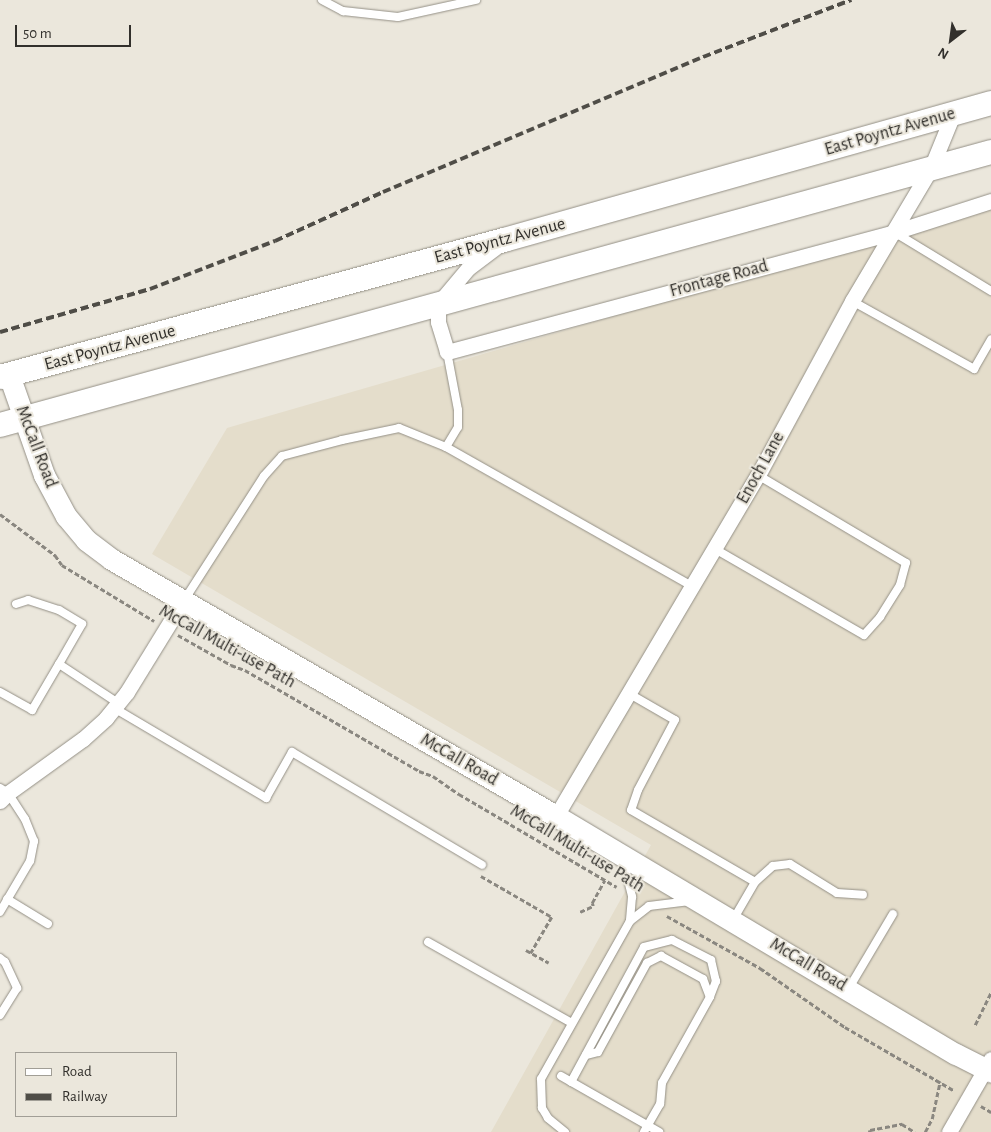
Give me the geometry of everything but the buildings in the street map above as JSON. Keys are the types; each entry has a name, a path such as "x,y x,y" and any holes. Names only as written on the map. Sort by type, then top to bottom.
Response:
{"highway":[{"name":"East Poyntz Avenue","path":"4,376 504,240 991,104"},
{"path":"0,425 991,152"}],"main road":[{"name":"McCall Road","path":"4,376 26,418 44,476 66,516 86,540 111,558 621,854 848,989 989,1067"}],"street":[{"name":"Enoch Lane","path":"556,816 758,475 852,301 931,168 953,114"},
{"name":"Frontage Road","path":"447,352 894,232 991,201"},
{"path":"447,352 438,322 438,304 469,267 504,240"},
{"path":"3,794 83,739 116,706 184,601"},
{"path":"949,1132 989,1067"}],"lane":[{"path":"322,0 343,12 398,17 476,0"},
{"path":"894,232 991,291"},
{"path":"852,301 974,369 991,339"},
{"path":"446,447 458,427 458,410 447,352"},
{"path":"184,601 264,476 282,456 342,440 399,428 446,447 692,586"},
{"path":"715,549 864,636 880,618 900,585 906,563 758,475"},
{"path":"0,692 32,710 82,624 59,610 28,600 16,604"},
{"path":"59,664 116,706 266,798 292,752 482,865"},
{"path":"628,693 674,720 638,790 631,810 755,882"},
{"path":"0,912 30,861 34,841 25,819 3,794"},
{"path":"621,854 632,897 630,921"},
{"path":"733,920 755,882 773,866 790,864 837,892 863,895"},
{"path":"564,1132 548,1118 542,1108 541,1079 630,921 649,906 697,899"},
{"path":"7,900 48,924"},
{"path":"848,989 893,914"},
{"path":"571,1082 644,947 672,940 711,960 716,980 710,997 662,1083 660,1104 646,1129"},
{"path":"428,942 572,1023"},
{"path":"586,1055 598,1052 646,963 661,956 703,979 710,997"},
{"path":"0,958 5,962 17,988 0,1015"},
{"path":"561,1076 646,1129 659,1132"}],"path":[{"name":"McCall Multi-use Path","path":"0,514 55,555 62,565 167,629 231,665 245,670 419,771 433,776 459,794 632,897"},
{"path":"477,874 552,916 531,953"},
{"path":"580,912 593,906 592,903 605,880"},
{"name":"McCall Multi-use Path","path":"649,906 760,968 845,1027 991,1112"},
{"path":"526,950 549,963"},
{"path":"975,1025 991,992"},
{"path":"925,1132 932,1119 940,1082"},
{"path":"869,1132 870,1130 902,1124 915,1132"}],"shaded area":[{"path":"991,207 991,1132 491,1132 651,845 152,554 227,428"}],"railway":[{"path":"0,332 150,289 275,241 383,192 703,57 851,0"}]}
